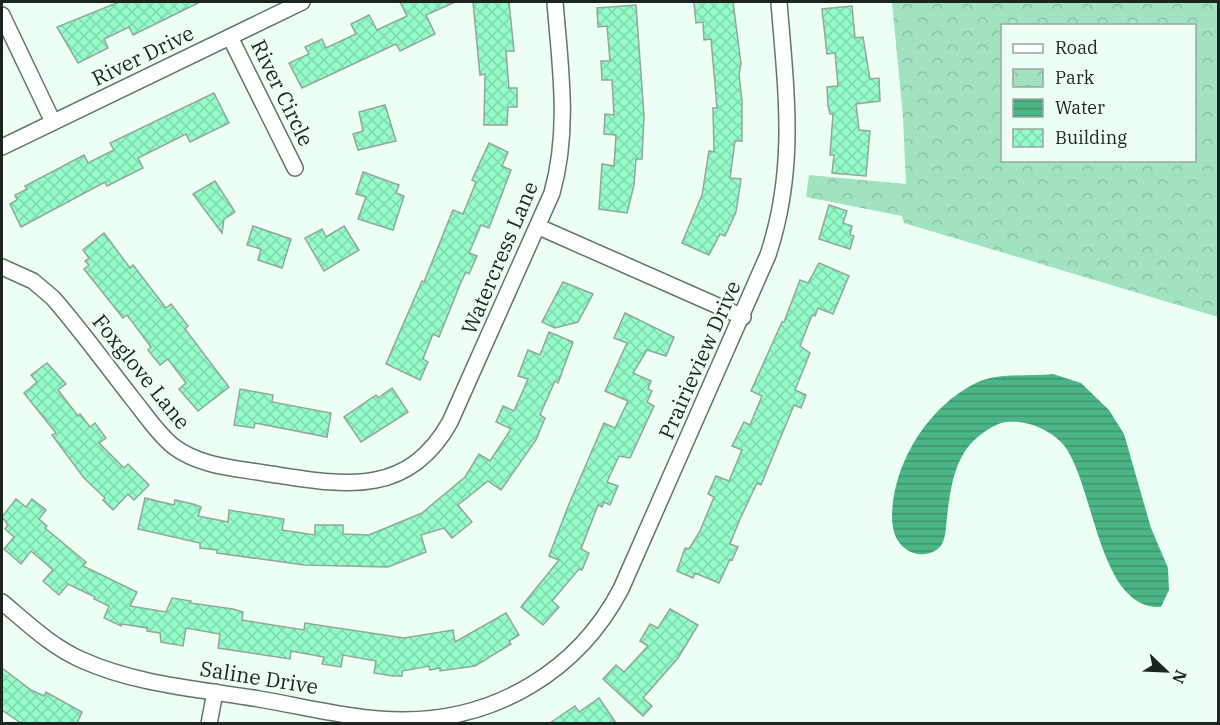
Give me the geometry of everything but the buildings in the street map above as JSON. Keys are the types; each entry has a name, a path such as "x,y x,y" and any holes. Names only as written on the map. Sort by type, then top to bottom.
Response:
{"street":[{"name":"River Drive","path":"2,147 302,2"},
{"name":"Watercress Lane","path":"404,470 433,446 450,422 538,227 555,182 563,133 555,2"},
{"name":"Prairieview Drive","path":"527,688 571,656 615,601 743,317 768,255 785,191 788,111 779,2"},
{"path":"2,15 53,122"},
{"name":"River Circle","path":"230,37 295,168"},
{"path":"538,227 743,317"},
{"name":"Foxglove Lane","path":"2,267 33,281 52,298 159,433 183,453 223,467 342,485 379,480 404,470"},
{"name":"Saline Drive","path":"2,602 42,636 82,660 132,678 215,692 404,720 462,715 527,688"},
{"path":"209,723 215,692"}],"green space":[{"path":"892,2 1218,2 1218,317 904,223 902,216 806,197 809,175 906,184 903,117"}],"water":[{"path":"1053,374 1081,383 1109,410 1124,434 1151,528 1168,568 1169,590 1161,607 1139,602 1123,588 1110,566 1099,539 1082,483 1072,460 1056,437 1029,424 1005,422 998,424 983,433 966,450 960,459 950,493 945,537 937,550 926,554 915,553 906,549 898,541 892,514 899,474 917,437 929,421 959,393 976,383 994,377"}]}
